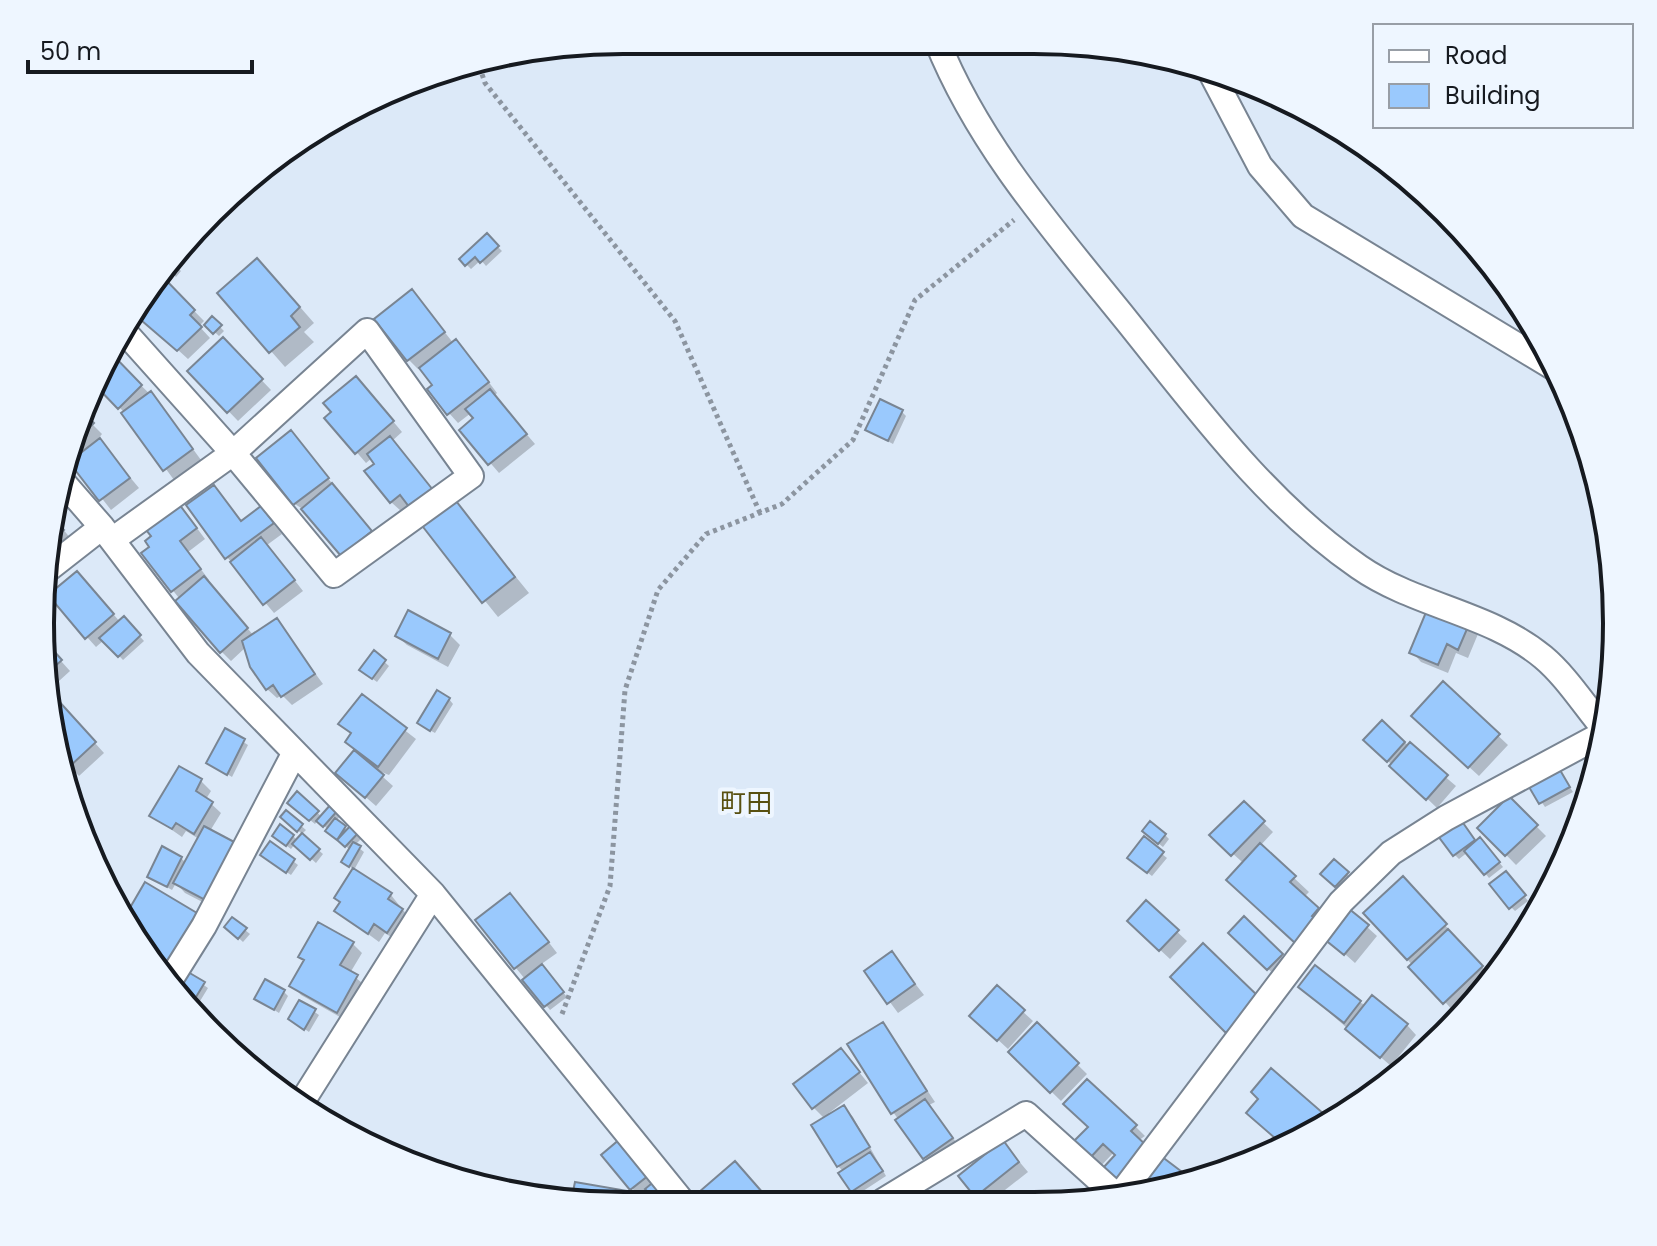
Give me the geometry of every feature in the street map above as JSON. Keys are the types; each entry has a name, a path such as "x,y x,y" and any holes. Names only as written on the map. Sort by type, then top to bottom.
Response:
{"street":[{"path":"942,54 955,87 1033,205 1229,448 1298,520 1360,568 1410,596 1485,623 1543,657 1595,718"},
{"path":"1217,84 1260,166 1303,216 1537,357"},
{"path":"57,564 233,453 367,331 471,476 334,575 233,453 130,338"},
{"path":"70,490 107,533 198,653 433,894 675,1192"},
{"path":"1128,1184 1341,902 1391,853 1446,818 1591,740"},
{"path":"175,973 204,926 294,754"},
{"path":"306,1095 433,894"},
{"path":"898,1192 1026,1114 1105,1187"}],"path":[{"path":"481,72 485,83 675,321 760,513"},
{"path":"552,1041 610,886 625,690 658,590 706,534 782,504 853,440 915,300 1033,205"}],"building":[{"path":"487,233 499,246 480,263 475,257 465,266 459,259"},
{"path":"257,258 300,307 291,316 300,327 269,353 217,293"},
{"path":"168,282 195,310 190,315 202,327 177,351 141,320"},
{"path":"412,289 445,332 407,361 374,319"},
{"path":"212,316 222,325 213,334 204,325"},
{"path":"223,337 263,379 227,413 187,371"},
{"path":"456,339 489,382 447,415 427,389 432,385 419,368"},
{"path":"118,361 142,385 118,409 103,393"},
{"path":"356,376 394,421 355,454 324,418 331,412 323,403"},
{"path":"490,389 527,434 488,465 459,430 473,418 465,409"},
{"path":"151,391 193,449 163,471 121,413"},
{"path":"880,399 903,410 888,441 865,430"},
{"path":"291,430 329,478 293,505 256,458"},
{"path":"390,436 433,490 410,508 400,495 390,503 364,471 374,464 367,454"},
{"path":"100,438 130,478 99,501 75,470 80,454"},
{"path":"332,483 372,531 341,556 301,509"},
{"path":"214,485 241,521 261,506 274,523 225,559 186,505"},
{"path":"453,497 515,577 482,603 420,523"},
{"path":"179,504 197,528 180,541 201,569 171,592 141,553 149,547 145,541 151,536 146,530"},
{"path":"261,537 295,580 263,605 230,562"},
{"path":"77,571 114,614 85,639 55,603 55,589"},
{"path":"204,576 248,628 220,653 175,601"},
{"path":"1429,605 1470,622 1458,650 1447,644 1438,665 1409,653"},
{"path":"408,610 451,633 438,659 395,636"},
{"path":"124,616 141,635 118,657 99,638"},
{"path":"277,618 315,674 281,697 273,685 266,690 250,667 242,641"},
{"path":"374,650 386,660 372,679 359,670"},
{"path":"55,652 62,660 56,666"},
{"path":"1443,681 1500,734 1468,768 1411,716"},
{"path":"437,690 450,698 430,731 417,723"},
{"path":"362,694 407,728 378,767 345,742 351,733 338,724"},
{"path":"60,702 96,742 72,764"},
{"path":"1382,720 1405,742 1387,762 1363,740"},
{"path":"225,728 245,739 227,775 206,763"},
{"path":"1410,742 1448,775 1426,800 1389,766"},
{"path":"354,750 384,775 365,798 335,773"},
{"path":"179,766 202,779 196,791 213,802 194,834 176,823 172,829 149,816"},
{"path":"1560,770 1570,787 1539,804 1529,787"},
{"path":"297,791 319,811 309,821 287,803"},
{"path":"1509,796 1538,825 1505,856 1477,828"},
{"path":"1244,801 1265,821 1231,856 1209,835"},
{"path":"332,803 339,809 323,827 316,821"},
{"path":"286,810 303,824 297,832 280,817"},
{"path":"335,818 346,826 337,840 325,831"},
{"path":"1461,820 1475,840 1453,856 1438,836"},
{"path":"1150,821 1166,834 1158,844 1142,831"},
{"path":"280,824 294,835 286,846 272,836"},
{"path":"352,824 360,831 345,847 337,840"},
{"path":"204,826 238,844 207,901 173,883"},
{"path":"302,833 320,849 310,860 292,844"},
{"path":"1144,836 1164,852 1147,873 1127,858"},
{"path":"1480,837 1500,862 1484,875 1464,851"},
{"path":"270,841 295,859 286,873 260,855"},
{"path":"353,842 361,846 349,867 341,862"},
{"path":"1260,843 1296,876 1290,882 1319,908 1312,916 1316,919 1295,943 1226,880"},
{"path":"162,846 182,857 167,887 147,877"},
{"path":"1334,859 1349,872 1335,887 1320,874"},
{"path":"353,868 392,893 388,899 403,909 387,933 374,924 368,934 334,911 340,902 334,898"},
{"path":"1506,871 1526,895 1509,909 1489,884"},
{"path":"1403,876 1447,924 1407,960 1363,913"},
{"path":"145,882 197,913 167,963 130,908"},
{"path":"510,893 549,942 514,969 475,920"},
{"path":"1146,900 1179,930 1159,951 1127,921"},
{"path":"1348,908 1369,925 1344,955 1323,938"},
{"path":"1244,916 1283,954 1267,970 1228,933"},
{"path":"232,917 247,928 238,939 224,927"},
{"path":"318,922 354,942 340,965 358,975 337,1013 289,986 304,960 298,957"},
{"path":"1448,929 1483,966 1443,1004 1408,967"},
{"path":"1203,943 1260,998 1226,1033 1170,977"},
{"path":"892,951 915,984 887,1004 864,971"},
{"path":"542,964 564,992 544,1007 522,980"},
{"path":"1315,965 1361,1001 1344,1023 1298,987"},
{"path":"188,972 205,982 195,998 182,982"},
{"path":"265,979 285,990 274,1010 254,999"},
{"path":"997,985 1025,1010 997,1041 969,1016"},
{"path":"1372,995 1408,1024 1380,1058 1345,1029"},
{"path":"299,1000 316,1009 304,1030 288,1019"},
{"path":"883,1022 927,1091 891,1114 847,1044"},
{"path":"1037,1022 1079,1063 1050,1093 1008,1052"},
{"path":"841,1048 860,1072 812,1109 793,1084"},
{"path":"1271,1068 1323,1113 1275,1138 1246,1113 1258,1099 1251,1092"},
{"path":"1087,1079 1137,1125 1131,1131 1148,1147 1117,1180 1103,1168 1115,1155 1103,1144 1090,1158 1072,1143 1088,1127 1063,1104"},
{"path":"925,1099 953,1138 923,1159 895,1120"},
{"path":"844,1105 870,1147 837,1167 811,1125"},
{"path":"620,1139 649,1175 630,1190 601,1155"},
{"path":"1003,1140 1019,1162 981,1192 971,1192 958,1176"},
{"path":"870,1152 883,1171 851,1192 838,1173"},
{"path":"1161,1156 1183,1172 1148,1180 1145,1178"},
{"path":"735,1161 762,1192 699,1192"},
{"path":"657,1179 670,1192 648,1192 645,1189"},
{"path":"575,1182 633,1192 586,1191 573,1190"}],"district":[{"name":"町田","path":"746,803"}]}
